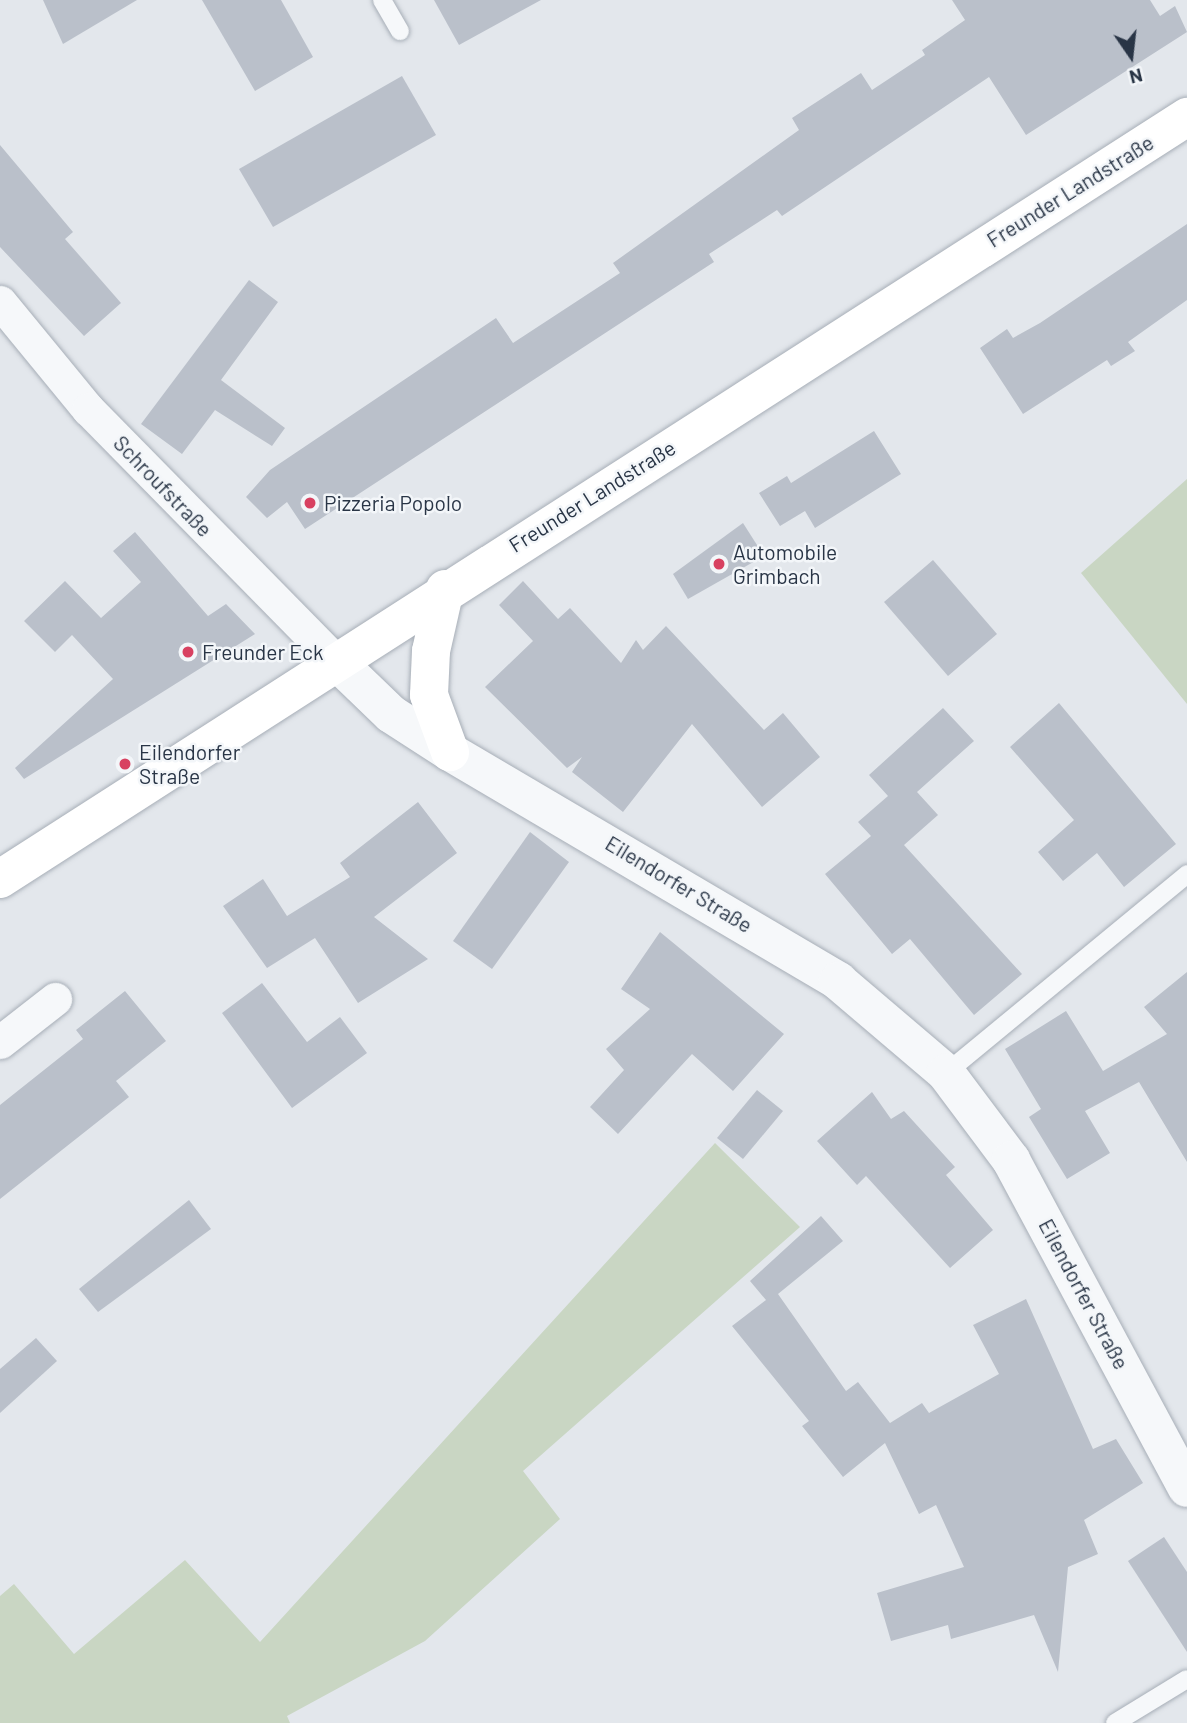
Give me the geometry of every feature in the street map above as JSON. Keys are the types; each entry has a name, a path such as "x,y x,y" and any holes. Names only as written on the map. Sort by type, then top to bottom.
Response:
{"main road":[{"name":"Freunder Landstraße","path":"0,879 445,589 1187,117"},
{"path":"445,589 430,651 429,695 450,752"}],"street":[{"name":"Schroufstraße","path":"0,302 88,409 335,660"},
{"name":"Eilendorfer Straße","path":"335,660 391,714 450,752 838,981 946,1073 1012,1160 1187,1488"},
{"path":"0,1042 55,999"}],"lane":[{"path":"382,0 400,31"},
{"path":"946,1073 1187,874"},
{"path":"1115,1723 1187,1679"}],"green space":[{"path":"1187,479 1187,704 1081,573"},
{"path":"715,1143 800,1227 523,1471 560,1519 425,1641 287,1716 290,1723 0,1723 0,1596 14,1584 74,1654 185,1560 260,1642"}],"building":[{"path":"43,0 137,0 63,44"},
{"path":"202,0 281,0 313,57 255,91"},
{"path":"434,0 541,0 459,45"},
{"path":"952,0 1150,0 1160,16 1175,6 1187,32 1026,135 989,77 782,216 777,210 709,254 714,262 305,529 287,502 267,518 246,497 270,470 496,318 513,343 620,273 613,263 799,130 792,118 861,73 872,90 925,55 922,50 965,20"},
{"path":"402,76 436,135 273,227 239,169"},
{"path":"0,145 73,232 65,239 121,303 84,336 0,247"},
{"path":"1187,224 1187,300 1128,342 1135,351 1111,366 1107,360 1023,414 980,348 1007,329 1013,338 1040,323"},
{"path":"249,280 278,302 221,380 285,428 272,446 215,410 182,454 141,424"},
{"path":"874,431 901,474 815,528 805,511 780,526 759,493 787,476 791,483"},
{"name":"Automobile Grimbach","path":"743,523 764,556 688,599 673,574"},
{"path":"135,532 208,616 226,604 255,634 24,779 15,768 113,679 72,635 55,652 24,621 65,581 101,618 141,582 113,551"},
{"path":"933,560 997,634 948,676 884,602"},
{"path":"523,581 558,619 570,608 621,663 636,640 643,650 666,626 764,730 783,713 820,757 762,807 692,724 623,812 572,772 582,757 567,768 485,687 533,641 499,605"},
{"path":"1059,703 1176,844 1124,887 1097,853 1063,881 1038,852 1074,820 1010,747"},
{"path":"943,708 974,741 917,792 938,815 904,845 1022,974 974,1015 910,939 892,954 825,874 871,836 858,822 888,796 869,775"},
{"path":"418,802 457,853 374,917 428,959 358,1003 315,938 267,968 223,906 263,879 287,916 350,877 340,863"},
{"path":"530,832 569,862 492,969 453,941"},
{"path":"660,932 784,1034 733,1091 692,1054 618,1134 590,1107 624,1070 606,1049 650,1009 621,989"},
{"path":"1187,972 1187,1162 1139,1082 1085,1111 1110,1153 1067,1179 1029,1117 1041,1109 1005,1049 1066,1011 1103,1071 1167,1034 1144,1007"},
{"path":"262,983 307,1042 340,1017 367,1053 292,1108 222,1013"},
{"path":"125,991 166,1041 116,1081 129,1097 0,1199 0,1105 83,1039 76,1030"},
{"path":"757,1090 783,1111 743,1159 717,1138"},
{"path":"872,1092 891,1119 904,1111 955,1167 946,1175 993,1230 950,1268 866,1176 857,1185 817,1141"},
{"path":"189,1200 211,1229 98,1312 79,1289"},
{"path":"821,1216 843,1241 778,1294 846,1391 858,1382 890,1423 922,1403 929,1413 999,1374 973,1325 1026,1299 1093,1449 1116,1439 1143,1483 1084,1520 1098,1554 1068,1567 1058,1672 1034,1615 951,1639 948,1625 891,1641 877,1593 964,1567 936,1505 919,1514 885,1443 843,1477 802,1426 809,1421 732,1326 766,1300 750,1281"},
{"path":"36,1338 57,1361 0,1413 0,1369"},
{"path":"1164,1537 1187,1572 1187,1652 1128,1561"}],"place":[{"name":"Pizzeria Popolo","path":"310,503"},
{"name":"Automobile Grimbach","path":"719,564"},
{"name":"Freunder Eck","path":"188,652"},
{"name":"Eilendorfer Straße","path":"125,764"}]}
